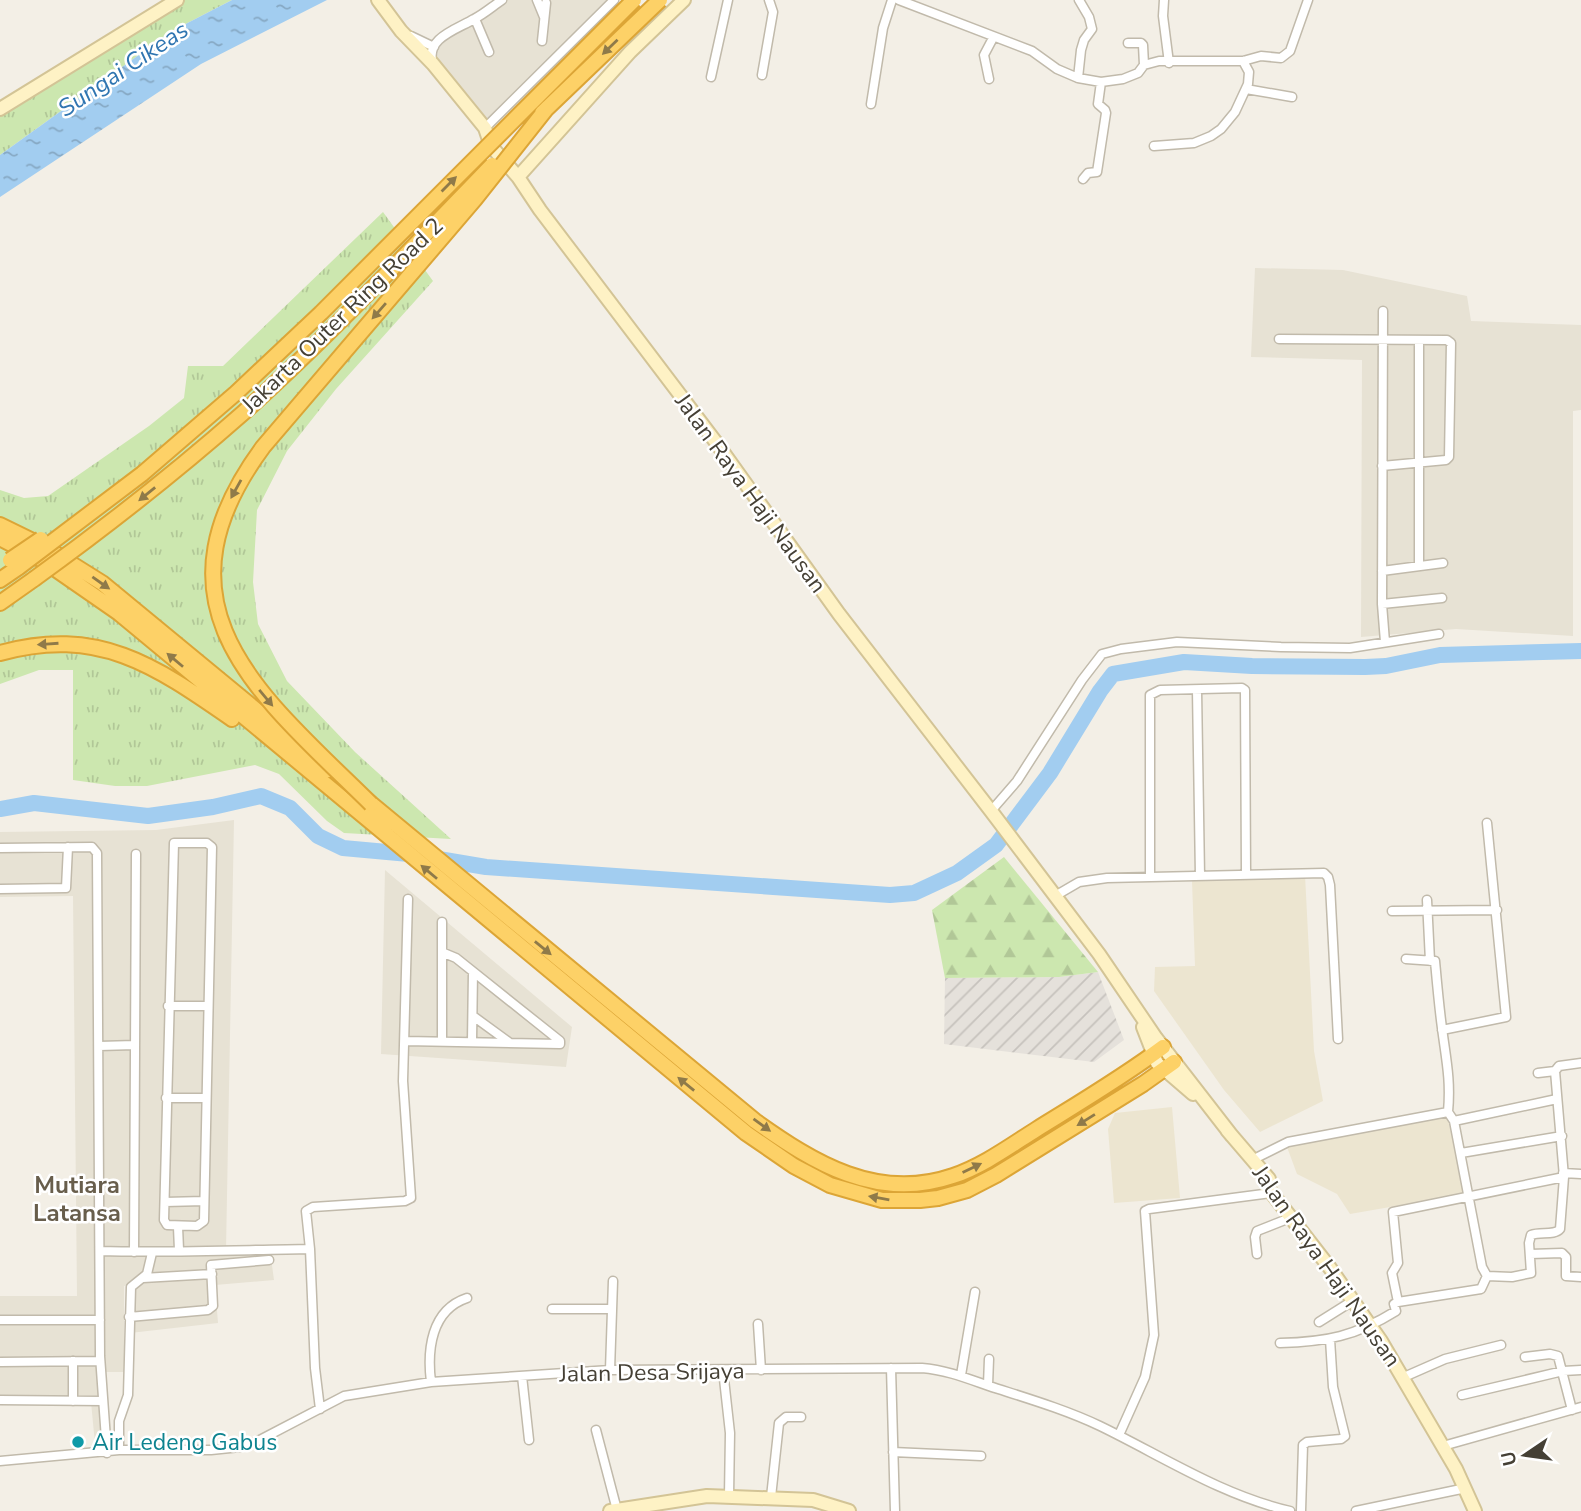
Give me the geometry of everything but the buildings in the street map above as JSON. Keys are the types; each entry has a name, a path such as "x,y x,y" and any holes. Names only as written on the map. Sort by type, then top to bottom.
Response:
{"highway":[{"name":"Jakarta Outer Ring Road 2","path":"0,580 105,503 198,427 321,313 634,0"},
{"name":"Jakarta Outer Ring Road 2","path":"0,603 140,500 251,406 343,317 547,108 660,0"},
{"path":"370,804 281,715 240,662 228,638 214,592 213,570 220,522 239,483 263,447 475,199 547,108"},
{"path":"0,566 76,516 198,427"},
{"path":"0,525 43,546 102,583 755,1121 801,1153 838,1171 887,1184 935,1181 951,1177 975,1167 1158,1051"},
{"path":"0,538 67,576 119,613 746,1133 775,1155 831,1185 882,1200 920,1200 952,1196 981,1184 1080,1124 1168,1065"},
{"path":"0,653 24,647 68,643 91,646 137,660 182,685 302,767"}],"main road":[{"path":"0,109 177,0"},
{"name":"Jalan Raya Haji Nausan","path":"378,0 401,31 433,64 485,128 491,146 518,177 540,210 715,441 839,614 1055,896 1123,990 1168,1065 1255,1159 1269,1179 1268,1188 1271,1193 1354,1300 1404,1377 1466,1488 1475,1511"},
{"path":"518,177 630,52 684,0"},
{"path":"613,1510 685,1498 729,1496 821,1501 849,1511"}],"street":[{"path":"433,64 433,47 438,40 502,0"},
{"path":"537,0 545,20"},
{"path":"485,128 614,0"},
{"path":"711,78 728,0"},
{"path":"762,75 773,12 769,0"},
{"path":"871,104 883,28 892,0"},
{"path":"899,0 1031,51 1057,69 1078,78 1101,82 1132,76 1144,65 1159,61 1243,61 1261,56 1276,58 1286,55 1290,51 1308,0"},
{"path":"1078,78 1084,40 1092,29 1089,17 1079,0"},
{"path":"1164,0 1163,16 1169,63"},
{"path":"542,41 547,3"},
{"path":"475,19 489,52"},
{"path":"401,31 433,47"},
{"path":"989,79 984,55 993,37"},
{"path":"1128,43 1143,45 1144,65"},
{"path":"1154,146 1194,144 1211,136 1230,119 1250,79 1243,61"},
{"path":"1083,179 1088,173 1097,172 1106,113 1098,104 1101,82"},
{"path":"1246,89 1292,97"},
{"path":"1382,311 1382,604 1385,642"},
{"path":"1279,339 1447,340 1451,343 1450,454 1446,460 1382,466"},
{"path":"1419,340 1419,566"},
{"path":"1382,571 1443,563"},
{"path":"1382,604 1442,598"},
{"path":"993,813 1102,654 1177,642 1338,648 1439,634"},
{"path":"1150,876 1150,695 1160,690 1242,688 1245,690 1247,874"},
{"path":"1197,690 1200,876"},
{"path":"1442,1030 1506,1017 1487,823"},
{"path":"176,843 207,843 212,848 204,1201 203,1223 197,1226 167,1226 164,1223 168,1006 172,847 176,843"},
{"path":"0,889 66,888 68,847"},
{"path":"0,848 92,847 97,853 100,1361 107,1453"},
{"path":"134,1252 135,854"},
{"path":"1055,896 1071,886 1089,880 1321,872 1328,877 1338,1039"},
{"path":"320,1409 306,1212 309,1208 405,1201 411,1198 403,1081 408,899"},
{"path":"1427,900 1430,961"},
{"path":"1392,911 1497,910"},
{"path":"442,922 442,1041"},
{"path":"405,1041 472,1041 558,1046 560,1043 454,957 444,953"},
{"path":"1406,959 1435,961 1448,1063 1448,1112 1454,1121 1482,1267 1488,1276"},
{"path":"472,1041 473,972"},
{"path":"168,1006 208,1006"},
{"path":"473,1016 510,1043"},
{"path":"99,1046 135,1045"},
{"path":"1488,1276 1512,1277 1531,1273 1531,1235 1556,1233 1560,1229 1562,1136 1555,1071 1559,1066 1581,1063"},
{"path":"1538,1073 1555,1071"},
{"path":"166,1098 206,1098"},
{"path":"1454,1121 1557,1099"},
{"path":"1255,1159 1288,1142 1448,1112"},
{"path":"1461,1153 1562,1136"},
{"path":"1398,1301 1392,1273 1398,1264 1393,1212 1563,1175 1581,1174"},
{"path":"1119,1435 1145,1377 1154,1335 1145,1211 1271,1193"},
{"path":"165,1202 204,1201"},
{"path":"1257,1254 1257,1231 1290,1218"},
{"path":"181,1227 182,1250"},
{"path":"100,1251 152,1253 182,1250 310,1249"},
{"path":"119,1450 119,1422 128,1395 131,1287 148,1271 152,1253"},
{"path":"1530,1254 1562,1253 1566,1257 1566,1276 1581,1278"},
{"path":"129,1317 211,1308 211,1265 269,1260"},
{"path":"143,1278 212,1274"},
{"path":"1280,1343 1330,1339 1371,1327 1396,1311 1394,1304 1398,1301 1481,1289 1488,1276"},
{"path":"610,1370 613,1281"},
{"path":"961,1375 975,1292"},
{"path":"431,1382 429,1358 436,1325 447,1309 467,1298"},
{"path":"1319,1322 1354,1300"},
{"path":"552,1309 612,1309"},
{"path":"0,1320 100,1320"},
{"path":"758,1324 761,1370"},
{"path":"1301,1511 1303,1445 1345,1436 1332,1387 1330,1339"},
{"path":"1404,1377 1445,1359 1500,1345"},
{"path":"1525,1357 1558,1355 1572,1410"},
{"path":"988,1385 989,1359"},
{"path":"73,1361 73,1401"},
{"path":"0,1362 100,1361"},
{"path":"891,1368 895,1511"},
{"name":"Jalan Desa Srijaya","path":"0,1461 119,1450 211,1450 240,1447 256,1442 355,1393 431,1382 610,1370 936,1369 1040,1402 1119,1435 1221,1488 1249,1500 1290,1511"},
{"path":"723,1370 730,1433 729,1496"},
{"path":"1462,1395 1563,1371 1581,1370"},
{"path":"522,1376 529,1440"},
{"path":"0,1400 103,1401"},
{"path":"1443,1446 1581,1407"},
{"path":"771,1497 779,1423 786,1418 801,1417"},
{"path":"596,1430 613,1510"},
{"path":"893,1452 981,1456"},
{"path":"1362,1511 1466,1488"}],"shaded area":[{"path":"502,0 614,0 485,128 433,64 434,47"},
{"path":"1255,268 1343,270 1467,296 1471,321 1581,325 1581,410 1573,411 1573,636 1456,629 1361,637 1362,360 1251,357"},
{"name":"Mutiara Latansa","path":"234,820 226,1250 270,1250 274,1280 215,1285 218,1323 130,1333 131,1285 124,1286 124,1372 106,1372 109,1445 95,1444 91,1402 0,1401 0,1296 77,1296 73,896 0,897 0,832 156,830"},
{"path":"385,870 572,1027 566,1067 381,1054"},
{"path":"1305,875 1314,1051 1323,1101 1260,1132 1224,1090 1154,991 1155,967 1195,966 1192,881"},
{"path":"1098,972 1124,1040 1094,1062 944,1044 945,978 1059,977"},
{"path":"1172,1107 1180,1198 1114,1203 1108,1129 1115,1113"},
{"path":"1447,1115 1465,1194 1350,1214 1337,1194 1297,1174 1287,1147"}],"green space":[{"path":"183,0 232,0 172,31 0,155 0,114"},
{"path":"383,212 433,281 336,389 287,451 257,510 253,582 258,624 287,681 355,752 451,839 344,833 327,821 279,774 255,765 147,786 115,786 73,780 73,670 39,670 0,684 0,490 24,498 48,496 149,426 184,398 188,366 223,366"},
{"path":"1004,857 1098,972 1059,977 945,978 932,910"}],"water":[{"name":"Sungai Cikeas","path":"232,0 327,0 201,64 0,197 0,155 172,31"}],"waterway":[{"path":"0,809 34,803 148,816 213,807 261,796 290,808 318,836 343,848 409,854 486,867 890,895 914,893 957,873 996,845 1050,773 1113,674 1184,662 1252,666 1365,667 1386,666 1440,655 1581,651"}],"place":[{"name":"Air Ledeng Gabus","path":"78,1442"}],"district":[{"name":"Mutiara Latansa","path":"77,1199"}]}
